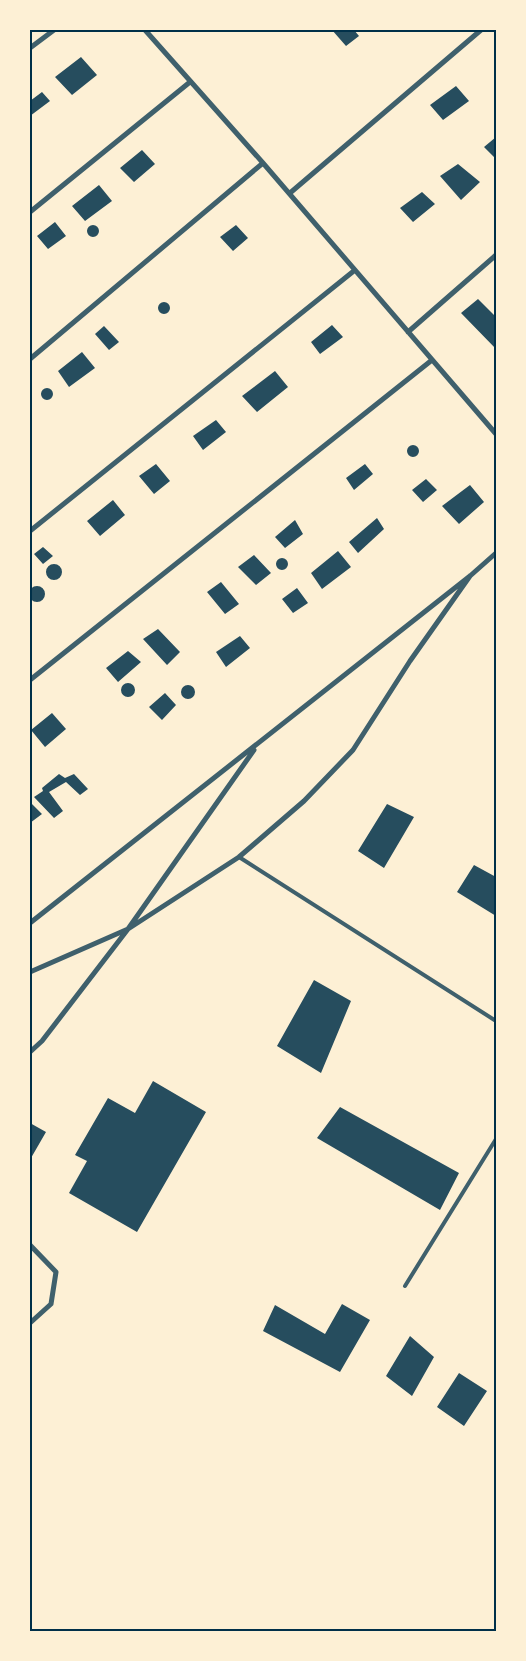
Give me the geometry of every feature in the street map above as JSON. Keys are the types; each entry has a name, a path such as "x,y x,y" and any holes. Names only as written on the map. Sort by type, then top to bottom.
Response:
{"street":[{"path":"30,48 54,30"},
{"path":"145,30 290,193 496,434"},
{"path":"290,193 481,30"},
{"path":"30,212 190,82"},
{"path":"30,359 263,162"},
{"path":"408,332 496,256"},
{"path":"30,531 355,270"},
{"path":"30,680 432,360"},
{"path":"30,923 470,576 496,553"},
{"path":"30,972 128,928 239,857 304,801 353,750 410,661 470,576"},
{"path":"30,1052 42,1041 128,928 258,744"},
{"path":"30,1246 56,1272 51,1304 30,1323"}],"lane":[{"path":"239,857 496,1021"},
{"path":"405,1286 496,1139"}],"building":[{"path":"332,30 354,30 359,36 346,46"},
{"path":"81,57 97,75 72,95 55,77"},
{"path":"456,86 469,101 443,120 430,105"},
{"path":"42,92 50,101 30,116 30,101"},
{"path":"496,137 496,159 484,147"},
{"path":"142,150 155,164 134,182 120,168"},
{"path":"458,164 480,182 461,200 440,176"},
{"path":"99,185 112,201 85,221 72,206"},
{"path":"422,192 435,204 413,222 400,208"},
{"path":"55,222 66,236 48,249 37,236"},
{"path":"91,225 95,225 99,231 95,237 91,237 87,233 87,229"},
{"path":"236,225 248,238 233,251 220,237"},
{"path":"478,299 496,317 496,349 461,313"},
{"path":"162,302 166,302 170,308 166,314 162,314 158,310 158,306"},
{"path":"332,325 343,337 320,354 311,342"},
{"path":"104,326 119,342 109,350 95,334"},
{"path":"82,352 95,368 69,387 58,371"},
{"path":"275,371 288,387 257,412 242,396"},
{"path":"45,388 49,388 53,394 49,400 45,400 41,396 41,392"},
{"path":"216,420 226,432 203,450 193,436"},
{"path":"411,445 415,445 419,451 415,457 411,457 407,453 407,449"},
{"path":"156,464 170,481 154,494 139,476"},
{"path":"365,464 373,474 354,490 346,478"},
{"path":"426,479 437,490 423,502 412,490"},
{"path":"470,485 484,502 459,524 442,506"},
{"path":"113,500 125,515 100,536 87,521"},
{"path":"377,518 384,529 358,553 349,542"},
{"path":"295,520 303,534 285,548 275,537"},
{"path":"43,547 53,556 43,564 34,554"},
{"path":"338,551 351,567 322,589 311,573"},
{"path":"254,555 271,573 256,585 238,567"},
{"path":"284,558 287,559 287,569 280,570 277,569 276,562 277,559"},
{"path":"54,564 62,572 54,580 46,572"},
{"path":"221,582 239,604 225,614 207,592"},
{"path":"37,586 45,594 37,602 29,594"},
{"path":"297,588 308,603 293,613 282,599"},
{"path":"158,629 180,652 167,665 143,639"},
{"path":"240,636 250,648 226,667 216,652"},
{"path":"128,651 141,662 118,682 106,668"},
{"path":"128,683 133,685 135,690 133,695 128,697 123,695 121,690 123,685"},
{"path":"188,685 193,687 195,692 193,697 188,699 183,697 181,692 183,687"},
{"path":"165,693 176,705 162,720 149,707"},
{"path":"52,713 66,729 45,747 31,730"},
{"path":"59,774 65,778 74,774 88,789 80,795 66,782 49,792 63,811 54,818 34,797 43,791 42,788"},
{"path":"30,802 42,814 30,823"},
{"path":"387,804 414,817 384,868 358,851"},
{"path":"474,865 496,877 496,916 457,892"},
{"path":"314,980 351,1001 321,1073 277,1046"},
{"path":"153,1081 206,1112 137,1232 69,1193 87,1161 75,1155 108,1098 135,1113"},
{"path":"340,1107 459,1173 440,1210 317,1138"},
{"path":"30,1123 46,1132 31,1158 30,1157"},
{"path":"342,1304 370,1320 340,1372 263,1331 275,1305 325,1334"},
{"path":"410,1336 434,1357 412,1396 386,1376"},
{"path":"459,1373 487,1391 464,1426 437,1407"}]}
